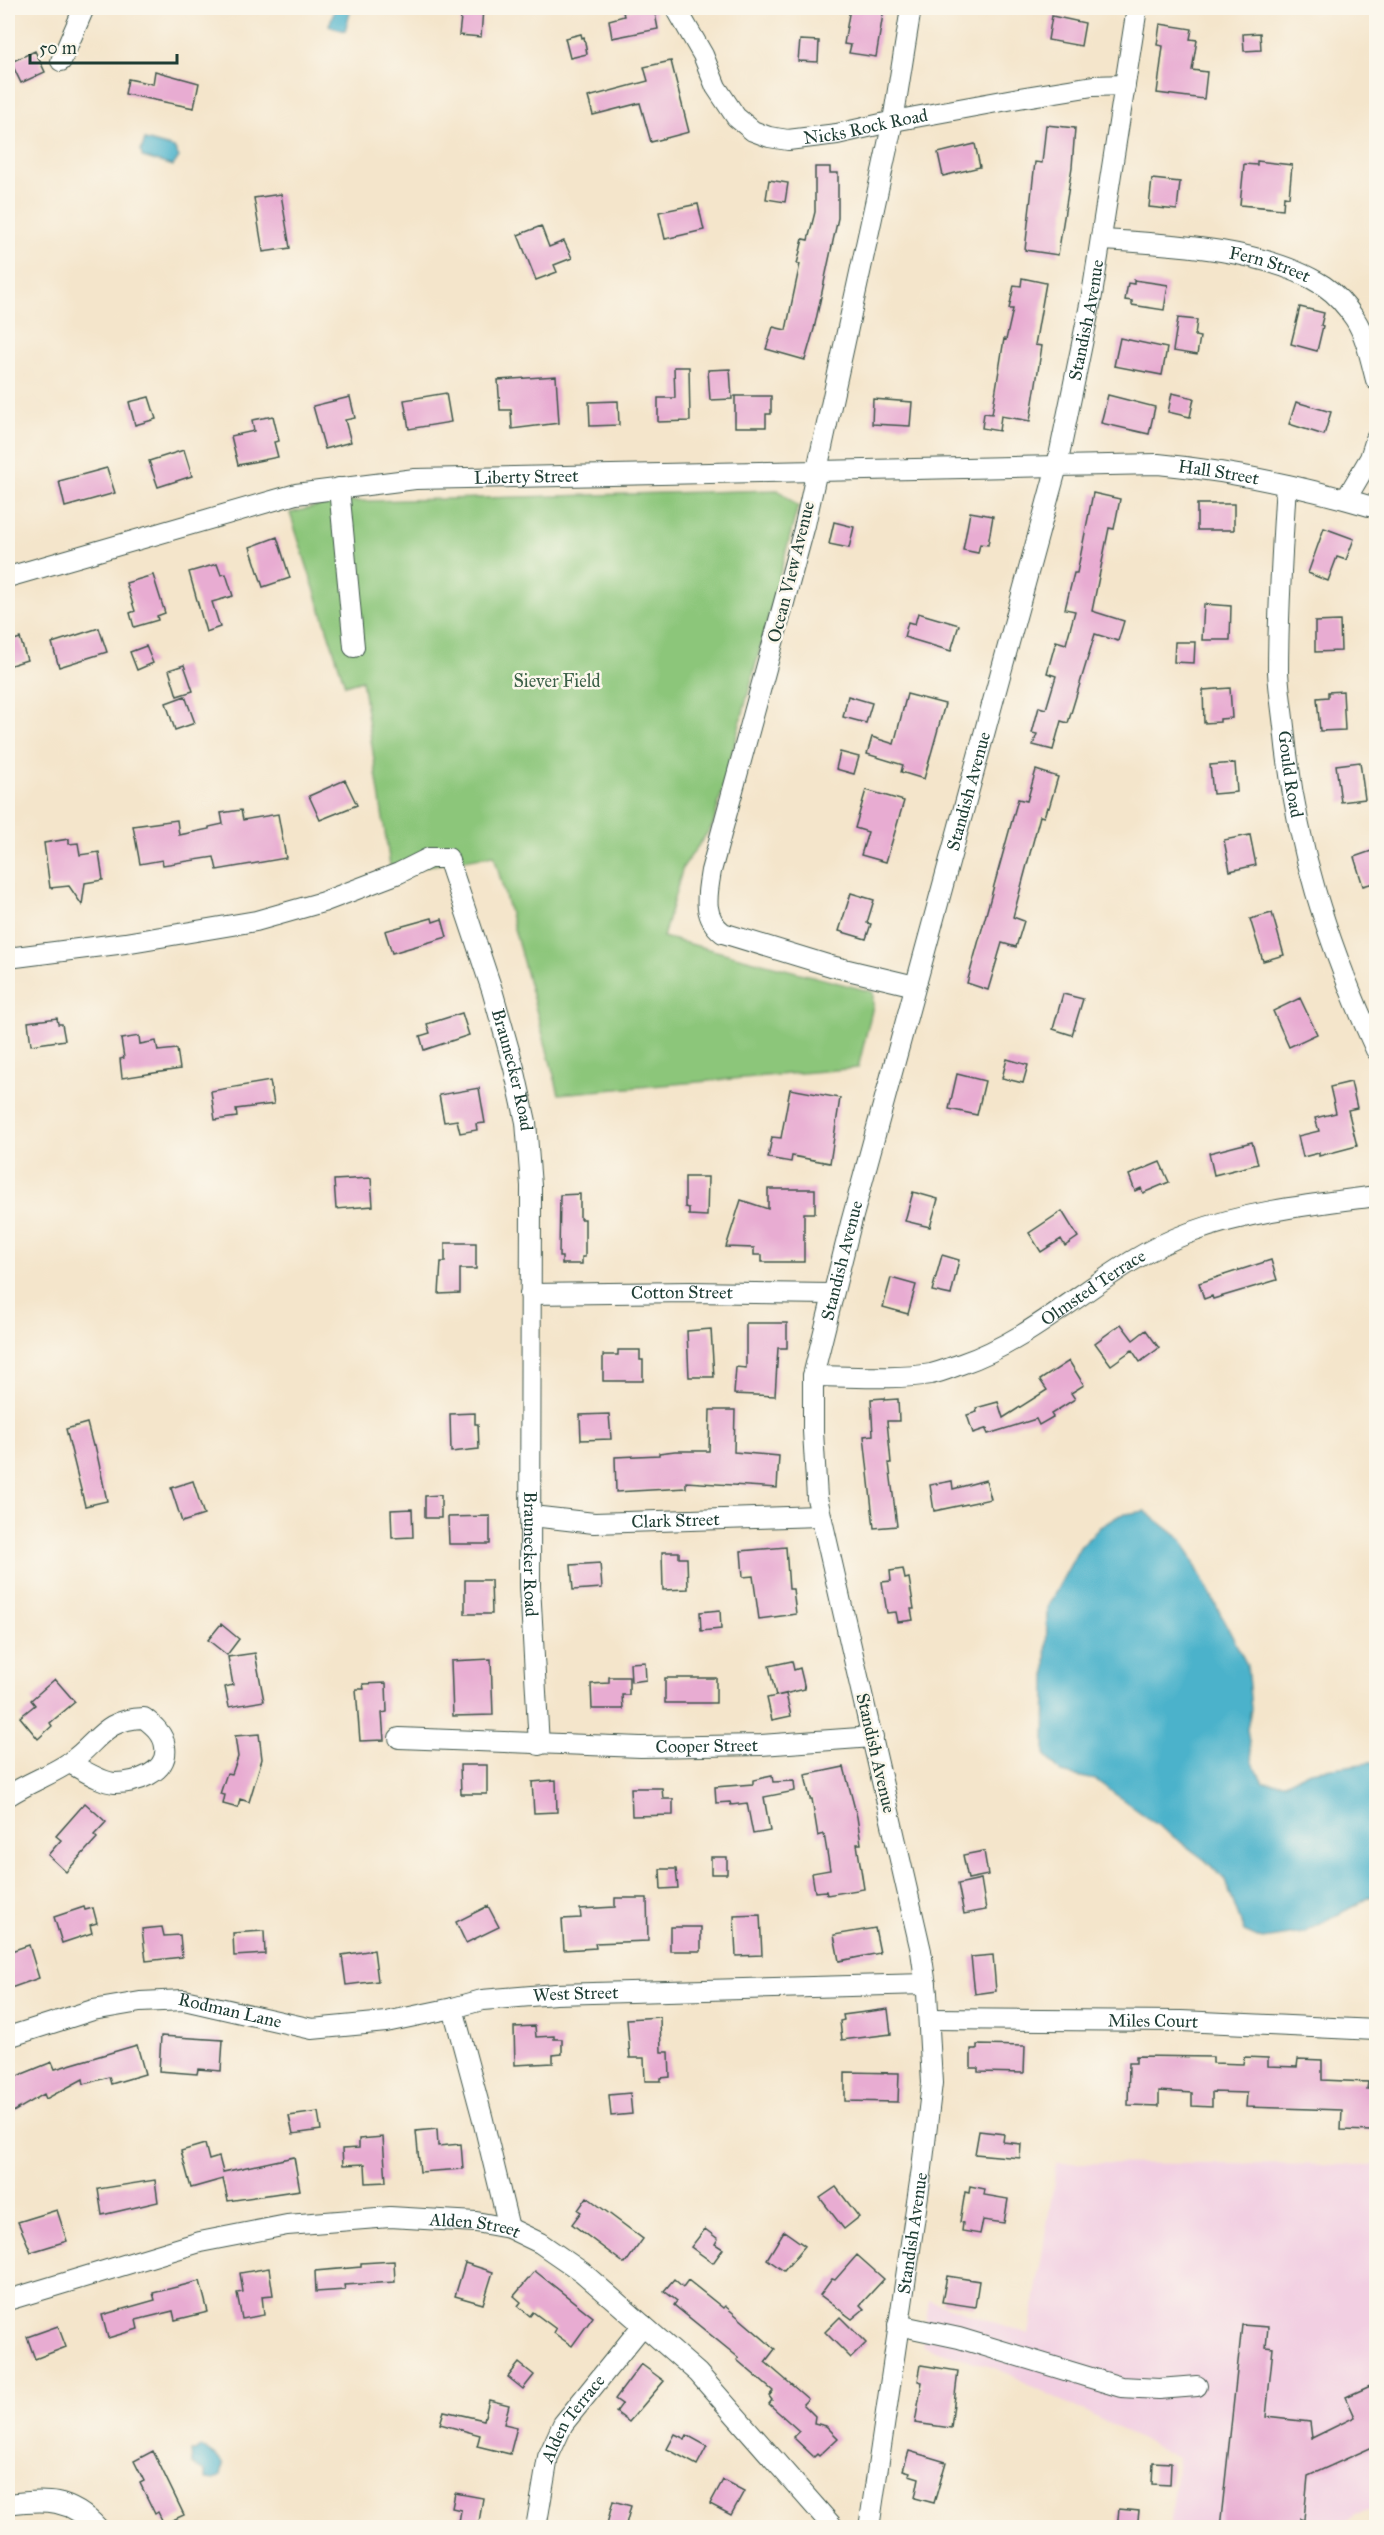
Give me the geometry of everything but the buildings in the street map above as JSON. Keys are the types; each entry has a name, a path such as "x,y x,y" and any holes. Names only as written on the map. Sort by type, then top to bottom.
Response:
{"street":[{"path":"61,61 84,8"},
{"name":"Nicks Rock Road","path":"676,8 704,55 716,87 736,117 753,131 769,137 788,140 837,134 893,121 1093,86 1125,85"},
{"name":"Ocean View Avenue","path":"911,8 893,121 805,525 711,871 707,896 708,916 713,926 723,933 831,966 915,986"},
{"name":"Standish Avenue","path":"869,2528 922,2168 932,2083 929,2019 921,1951 820,1516 813,1431 813,1376 832,1294 1057,466 1102,240 1137,8"},
{"name":"Fern Street","path":"1102,240 1159,244 1231,254 1261,260 1304,275 1339,298 1357,322 1377,380"},
{"path":"1346,499 1370,458 1377,439"},
{"name":"Hall Street","path":"1057,466 1158,464 1219,470 1377,508"},
{"name":"Liberty Street","path":"8,577 296,494 415,479 1057,466"},
{"name":"Gould Road","path":"1286,485 1278,674 1288,767 1299,834 1321,914 1351,994 1377,1050"},
{"path":"339,488 354,647"},
{"name":"Braunecker Road","path":"8,958 125,943 256,921 323,902 399,873 429,858 448,858 492,990 526,1122 531,1186 532,1516 530,1586 539,1745"},
{"name":"Olmsted Terrace","path":"813,1376 932,1374 990,1354 1038,1326 1148,1252 1190,1233 1243,1218 1377,1196"},
{"name":"Cotton Street","path":"530,1293 832,1294"},
{"name":"Clark Street","path":"532,1516 594,1523 820,1516"},
{"path":"8,1796 69,1762 97,1735 112,1724 127,1718 144,1718 161,1735 166,1748 163,1762 152,1774 137,1781 113,1783 69,1762"},
{"name":"Cooper Street","path":"399,1738 641,1748 749,1745 873,1737"},
{"name":"West Street","path":"453,2008 482,2000 555,1994 926,1984"},
{"name":"Rodman Lane","path":"8,2037 93,2010 140,2002 184,2000 312,2029 386,2022 453,2008"},
{"path":"453,2008 509,2228"},
{"name":"Miles Court","path":"929,2019 1181,2021 1377,2030"},
{"name":"Alden Street","path":"8,2300 200,2242 287,2225 390,2217 476,2222 509,2228 540,2243 582,2272 698,2373 834,2528"},
{"name":"Alden Terrace","path":"536,2528 548,2457 563,2424 643,2325"},
{"path":"898,2325 959,2338 1121,2387 1160,2389 1197,2386"},
{"path":"8,2504 31,2501 59,2502 89,2517 98,2528"}],"shaded area":[{"path":"1057,2163 1376,2165 1376,2508 1355,2514 1340,2527 1170,2527 1178,2458 998,2369 922,2346 929,2300 1029,2334"}],"green space":[{"name":"Siever Field","path":"778,490 798,506 713,825 683,867 663,937 873,992 873,1006 858,1068 559,1094 494,855 391,872 362,680 345,685 290,513 334,502"}],"water":[{"path":"335,8 356,8 351,9 345,31 329,26"},
{"path":"145,140 174,148 179,157 173,166 142,157 141,150"},
{"path":"1145,1511 1182,1540 1247,1665 1251,1709 1247,1729 1252,1762 1263,1782 1285,1783 1310,1771 1376,1762 1376,1894 1304,1933 1262,1939 1244,1931 1225,1880 1205,1860 1096,1780 1061,1773 1045,1754 1047,1608 1080,1547 1100,1527 1120,1515"},
{"path":"201,2447 217,2457 223,2465 221,2475 217,2478 205,2478 205,2471 192,2464 191,2452"}]}
